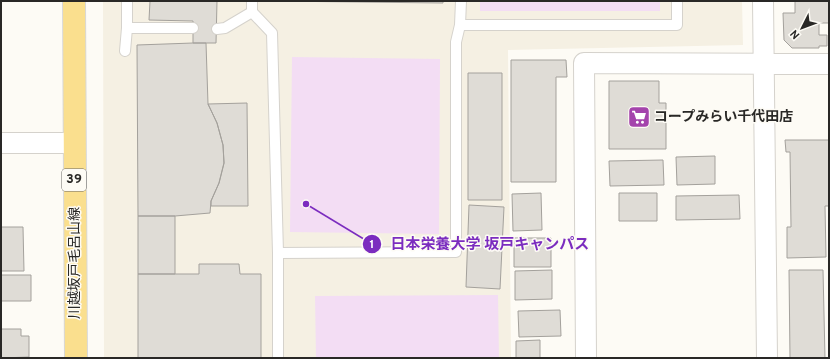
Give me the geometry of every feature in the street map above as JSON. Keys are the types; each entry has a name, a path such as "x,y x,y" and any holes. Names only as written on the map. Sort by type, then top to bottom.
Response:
{"main road":[{"name":"川越坂戸毛呂山線","path":"74,1 76,358"}],"street":[{"path":"763,1 767,358"},
{"path":"586,358 584,64 829,64"},
{"path":"1,143 74,143"}],"lane":[{"path":"125,51 127,1"},
{"path":"252,1 252,12 272,32 278,253 278,358"},
{"path":"278,253 456,252 456,42 460,25 460,1"},
{"path":"460,25 677,25 677,1"},
{"path":"217,28 225,28 252,12"},
{"path":"127,28 193,28"}],"shaded area":[{"path":"103,1 742,1 743,45 508,50 511,358 104,358"},
{"path":"480,1 660,1 660,11 480,11"},
{"path":"292,57 440,59 439,234 290,232"},
{"path":"498,295 499,358 316,358 315,296"}],"building":[{"path":"150,1 217,1 216,43 193,43 193,21 149,20"},
{"path":"273,1 443,1 443,3"},
{"path":"795,1 829,1 829,23 819,23 819,35 827,35 827,46 819,46 819,48 792,48 784,40 783,13 795,13"},
{"path":"206,43 208,104 217,123 223,145 224,163 219,183 211,201 210,213 175,216 138,216 137,45"},
{"path":"511,60 566,60 567,77 556,77 556,182 511,182"},
{"path":"468,73 502,73 502,200 468,200"},
{"path":"609,81 659,81 659,103 666,103 666,149 609,149"},
{"path":"247,103 248,206 211,206 211,201 219,183 224,163 223,145 217,123 208,104"},
{"path":"785,140 829,140 829,206 825,206 826,257 787,258 787,227 791,227 790,152 786,152"},
{"path":"715,156 715,184 677,185 676,157"},
{"path":"663,160 664,185 610,186 609,161"},
{"path":"541,193 542,230 513,231 512,194"},
{"path":"619,193 657,193 657,221 619,221"},
{"path":"739,195 740,219 676,220 676,196"},
{"path":"469,205 504,207 500,289 466,287"},
{"path":"138,216 175,216 175,274 138,274"},
{"path":"1,227 23,227 24,271 1,271"},
{"path":"514,238 551,238 551,267 514,267"},
{"path":"199,264 239,264 240,274 261,274 261,358 138,358 138,274 199,274"},
{"path":"552,270 552,299 515,300 515,271"},
{"path":"789,270 823,270 825,358 790,358"},
{"path":"1,275 31,275 31,301 1,301"},
{"path":"560,310 561,336 519,337 518,311"},
{"path":"1,329 21,329 21,336 29,336 29,357 1,358"},
{"path":"540,340 540,358 516,358 516,341"}],"place":[{"name":"コープみらい千代田店","path":"639,117"},
{"name":"日本栄養大学 坂戸キャンパス","path":"306,204"}]}
